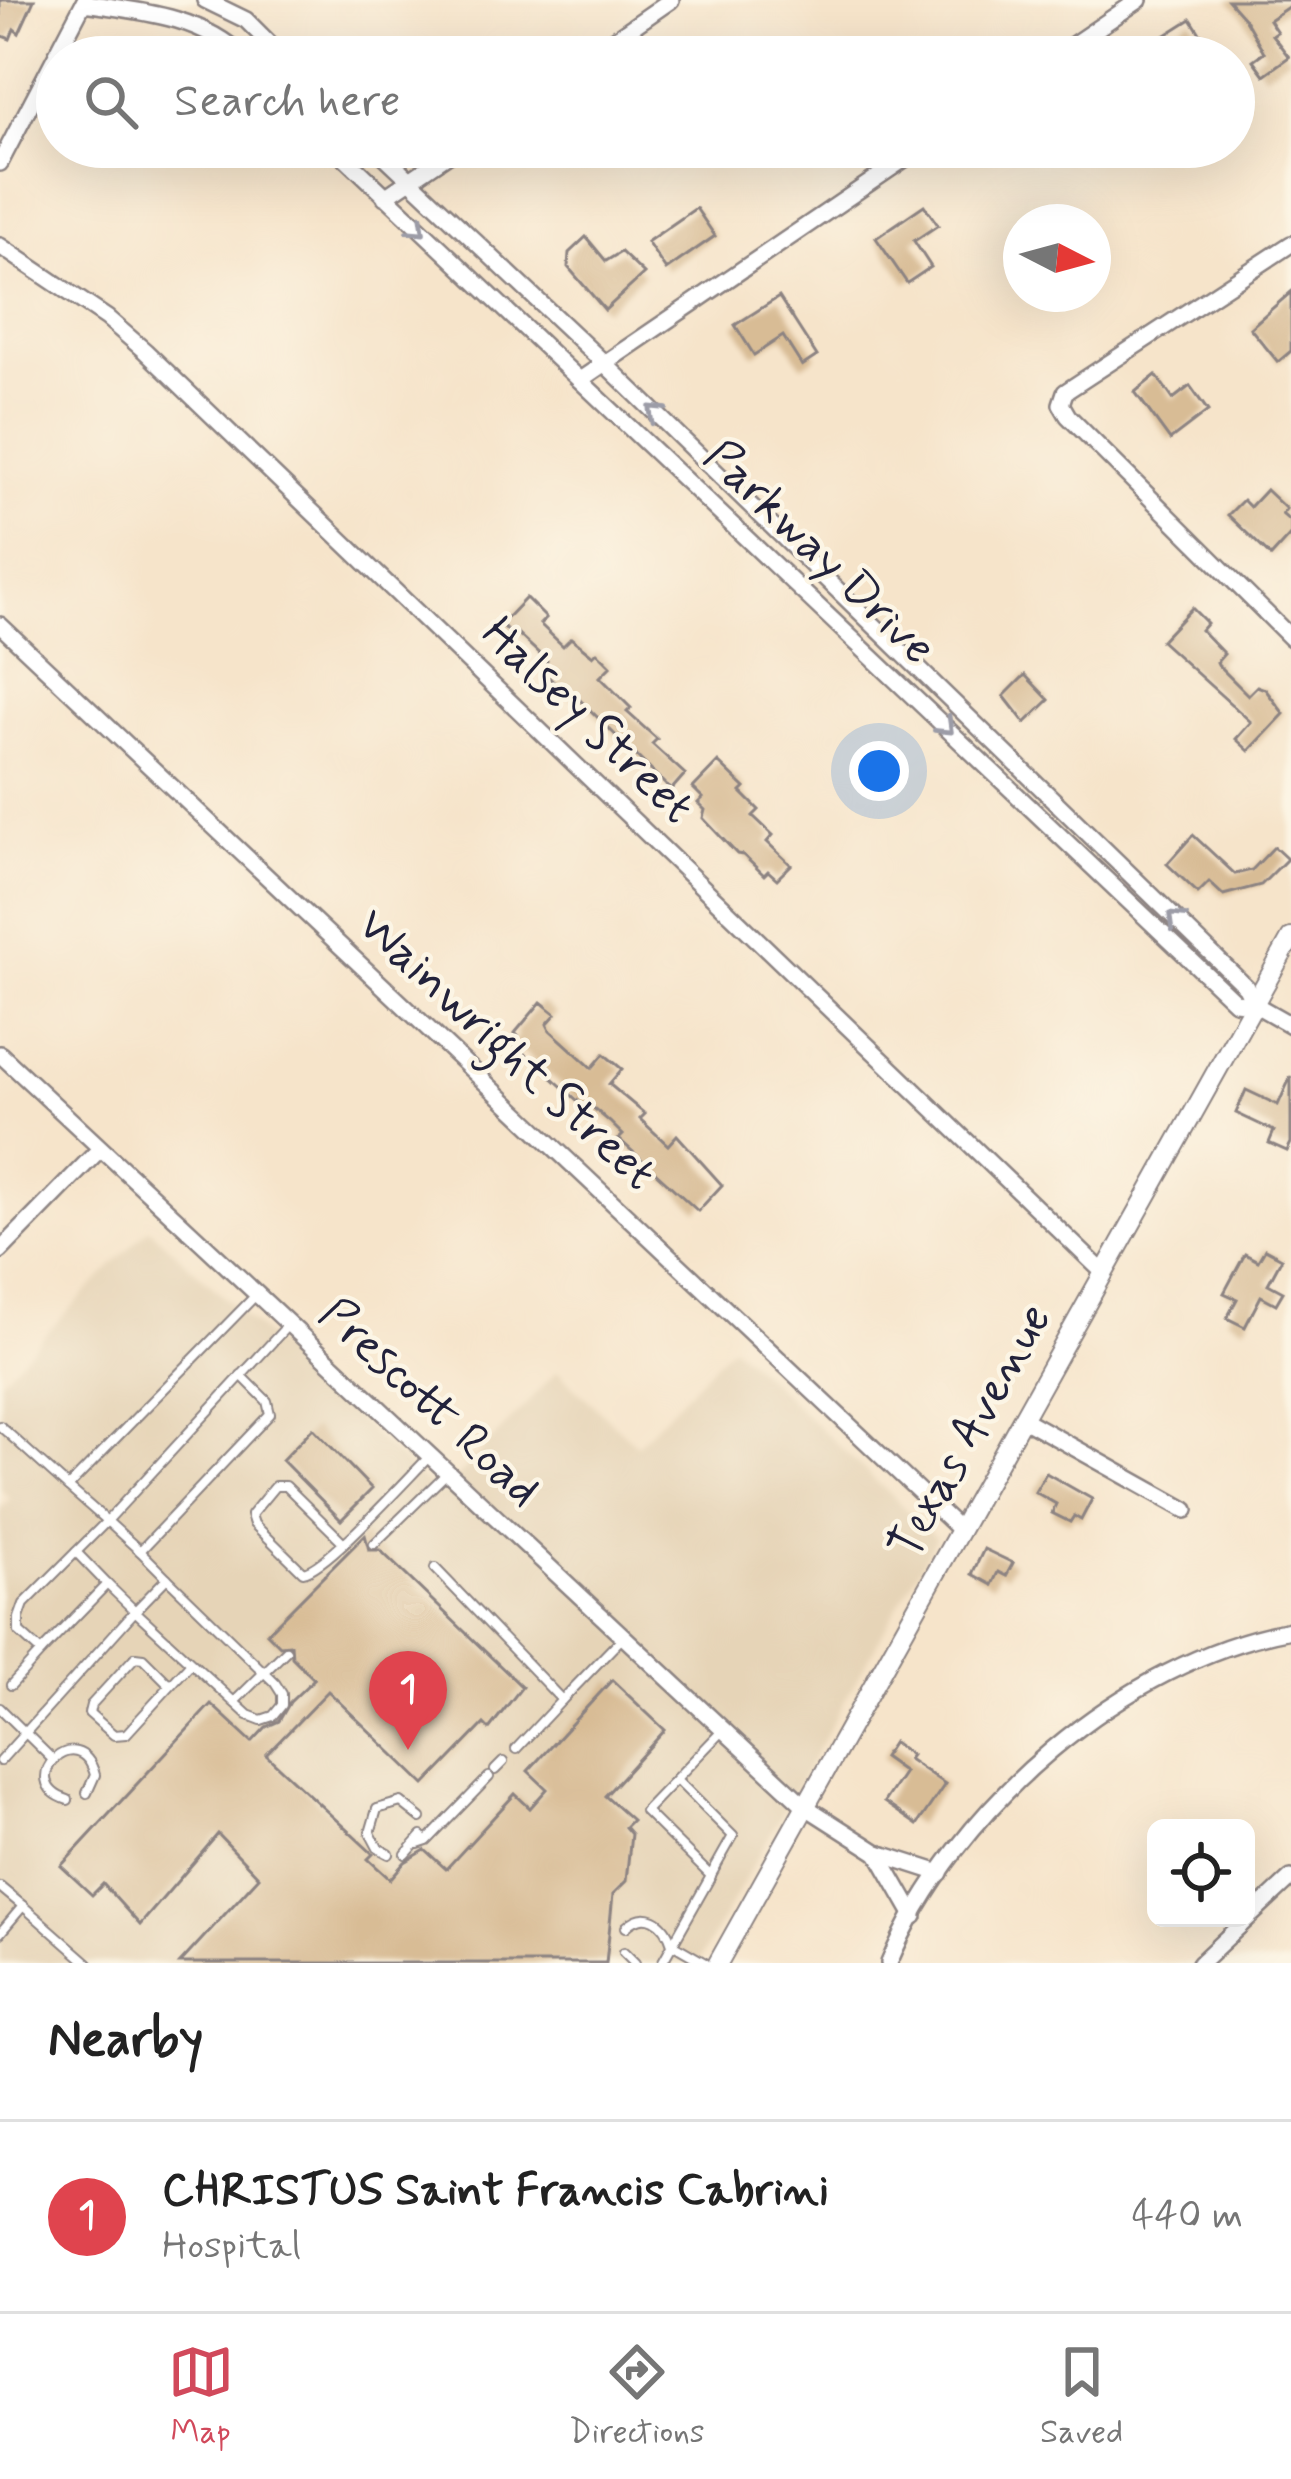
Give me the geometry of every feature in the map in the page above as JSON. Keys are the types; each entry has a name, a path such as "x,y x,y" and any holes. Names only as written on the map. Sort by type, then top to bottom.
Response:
{"street":[{"path":"206,0 245,20 262,36"},
{"path":"619,36 671,0"},
{"path":"1086,36 1139,0"},
{"path":"67,36 85,1 154,15 215,36"},
{"path":"0,163 36,94"},
{"name":"Parkway Drive","path":"355,168 1235,1002 1254,1004 1291,1024"},
{"name":"Parkway Drive","path":"397,168 604,362 1246,987 1254,1004"},
{"path":"385,197 429,168"},
{"path":"580,380 891,168"},
{"path":"1291,244 1065,392 1061,404 1291,638"},
{"name":"Halsey Street","path":"0,245 107,318 145,351 1104,1273"},
{"name":"Wainwright Street","path":"0,625 961,1531"},
{"name":"Texas Avenue","path":"718,1963 1291,938"},
{"name":"Prescott Road","path":"0,1054 806,1807 878,1853"},
{"path":"0,1251 99,1150"},
{"path":"1023,1419 1186,1510"},
{"path":"889,1963 940,1873 983,1816 1068,1736 1154,1682 1218,1652 1291,1630"},
{"path":"878,1853 940,1873"},
{"path":"878,1853 914,1916"},
{"path":"1201,1963 1291,1878"}],"lane":[{"path":"68,1486 256,1295"},
{"path":"41,1652 20,1632 24,1604 288,1325"},
{"path":"140,1551 270,1414 267,1401 242,1375"},
{"path":"0,1426 140,1551 263,1672 282,1694 282,1705 261,1720 234,1702 76,1552"},
{"path":"343,1542 286,1486 275,1486 251,1515 254,1524 303,1572 314,1571 430,1457"},
{"path":"377,1544 447,1473"},
{"path":"435,1568 562,1700"},
{"path":"0,1761 166,1578"},
{"path":"10,1685 107,1584"},
{"path":"516,1749 623,1637"},
{"path":"234,1702 283,1651"},
{"path":"170,1685 143,1658 135,1658 89,1712 113,1735 126,1734 191,1663"},
{"path":"0,1708 52,1759"},
{"path":"711,1876 645,1811 723,1730"},
{"path":"68,1800 55,1795 46,1782 52,1759 67,1751 89,1760 95,1775 88,1793"},
{"path":"406,1854 420,1840 427,1841 496,1770"},
{"path":"662,1963 733,1836 676,1780"},
{"path":"389,1854 378,1848 370,1833 377,1809 401,1802 421,1818"},
{"path":"0,1887 88,1963"},
{"path":"0,1933 23,1906"},
{"path":"626,1928 638,1918 654,1918 667,1928 672,1944 705,1963"},
{"path":"624,1952 635,1963"}],"shaded area":[{"path":"149,1228 440,1496 557,1371 637,1445 732,1345 936,1538 698,1963 0,1963 0,1509 10,1499 0,1488 0,1381"}],"building":[{"path":"0,0 34,0 19,33 14,29 10,39 0,35"},
{"path":"1228,0 1291,0 1291,5 1269,20 1277,32 1272,35 1289,57 1264,75 1255,59 1264,52"},
{"path":"1191,19 1202,36 1164,36"},
{"path":"924,205 938,225 914,241 931,267 907,283 876,238"},
{"path":"696,208 715,236 666,270 647,242"},
{"path":"586,237 606,261 621,252 644,274 605,310 568,267 569,253"},
{"path":"1291,292 1291,351 1278,362 1250,328"},
{"path":"779,297 817,356 802,366 783,336 754,355 735,325"},
{"path":"1156,375 1173,399 1190,386 1208,411 1170,440 1135,392"},
{"path":"1266,490 1286,509 1282,514 1291,522 1291,534 1271,556 1228,515 1243,500 1250,507"},
{"path":"526,598 546,618 540,624 563,646 571,638 611,666 600,677 631,708 627,712 657,739 652,744 685,774 671,790 578,698 575,701 563,692 543,671 547,661 501,624"},
{"path":"1192,608 1207,623 1201,630 1224,654 1219,666 1248,695 1257,686 1265,689 1284,714 1249,751 1236,739 1251,722 1161,641"},
{"path":"1025,675 1049,700 1025,723 1004,696"},
{"path":"718,762 745,788 741,792 759,810 753,816 773,835 767,842 791,865 777,879 737,854 703,818 705,810 698,803 703,798 693,788"},
{"path":"1193,835 1235,874 1252,870 1274,847 1287,859 1261,885 1223,895 1209,882 1198,893 1167,864"},
{"path":"541,1002 556,1014 547,1024 550,1030 592,1068 604,1054 622,1069 609,1084 645,1114 640,1119 668,1145 677,1135 722,1185 698,1211 619,1139 623,1135 610,1122 590,1105 587,1109 512,1042"},
{"path":"1291,1076 1287,1151 1269,1143 1274,1131 1236,1113 1246,1090 1278,1105"},
{"path":"1265,1249 1282,1258 1268,1284 1283,1292 1276,1304 1261,1296 1245,1327 1227,1318 1237,1299 1224,1293 1245,1254 1258,1261"},
{"path":"313,1428 372,1489 341,1520 282,1460"},
{"path":"1046,1473 1092,1499 1081,1520 1074,1516 1070,1522 1052,1513 1056,1504 1035,1492"},
{"path":"365,1535 369,1550 380,1550 522,1687 489,1729 484,1724 425,1785 328,1691 266,1755 373,1854 368,1859 390,1879 425,1850 446,1869 515,1794 530,1808 547,1789 528,1771 612,1680 665,1730 605,1796 632,1820 625,1827 631,1834 626,1881 613,1894 606,1963 180,1963 259,1877 218,1834 140,1925 103,1884 92,1895 61,1866 211,1704 252,1742 279,1721 290,1702 314,1679 292,1657 291,1645 280,1646 267,1633"},
{"path":"984,1549 1013,1563 1006,1576 998,1572 992,1585 972,1574"},
{"path":"893,1742 911,1755 908,1759 945,1784 917,1825 884,1802 904,1772 883,1757"}],"place":[{"name":"CHRISTUS Saint Francis Cabrini","path":"408,1750"}]}
